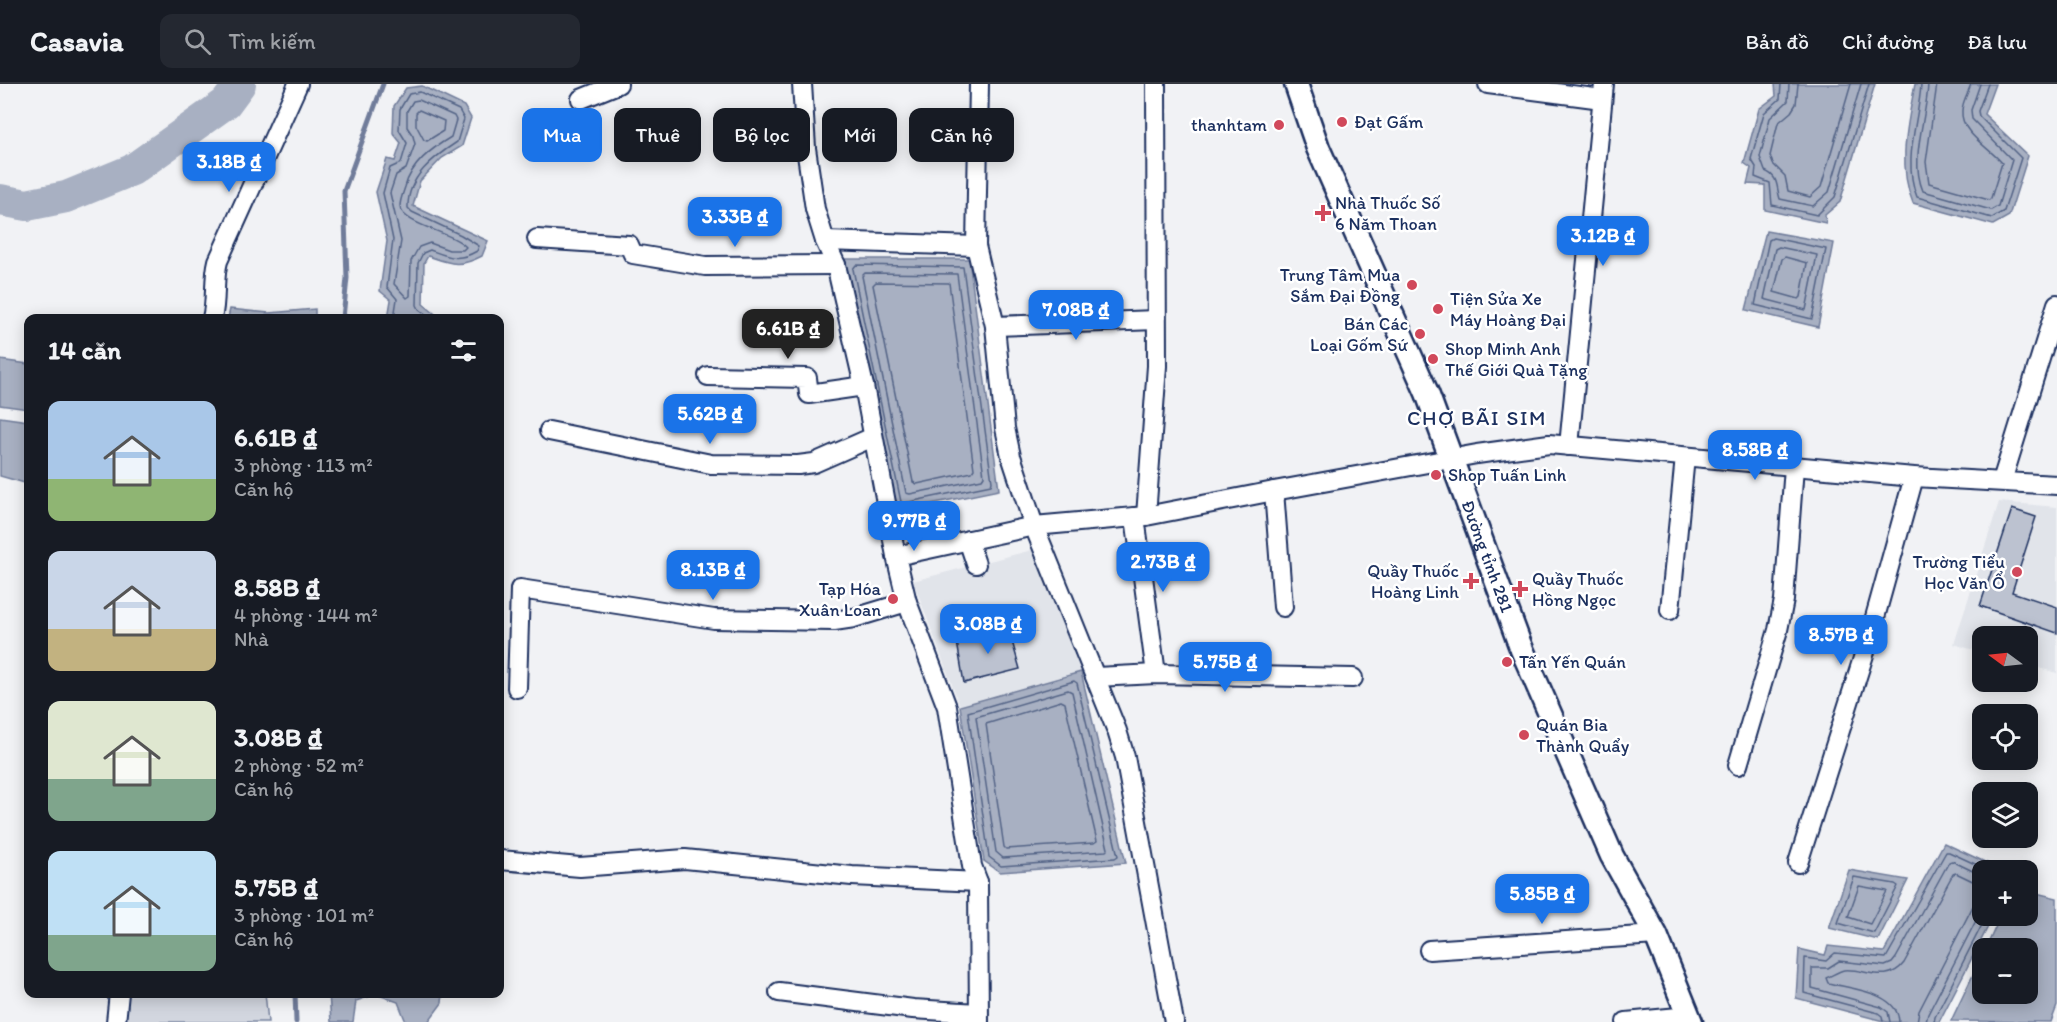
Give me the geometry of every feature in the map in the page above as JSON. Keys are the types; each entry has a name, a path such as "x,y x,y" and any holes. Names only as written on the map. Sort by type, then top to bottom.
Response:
{"main road":[{"name":"Đường tỉnh 281","path":"1296,84 1318,148 1404,340 1452,459 1520,645 1612,856 1656,935 1690,1019"}],"street":[{"path":"213,314 216,298 215,272 218,261 298,84"},
{"path":"581,99 618,84"},
{"path":"779,992 978,1017 978,882 972,866 947,707 907,602 896,556 864,386 836,266 815,209 806,147 802,84"},
{"path":"979,84 976,246 995,326 1005,428 1011,456 1034,526 1096,677 1125,757 1174,1022"},
{"path":"1156,84 1157,366 1140,517 1156,674"},
{"path":"1488,84 1603,91 1569,446"},
{"path":"537,239 629,245 633,254 689,265 836,266"},
{"path":"825,241 976,246"},
{"path":"2002,481 2057,304"},
{"path":"995,326 1156,320"},
{"path":"708,376 807,378 810,394 864,386"},
{"path":"549,431 691,460 722,464 798,465 814,463 873,437"},
{"path":"896,556 1034,526 1140,517 1452,459 1549,444 1914,477 2057,485"},
{"path":"1670,610 1685,457"},
{"path":"1738,765 1778,630 1784,600 1794,467"},
{"path":"1798,863 1869,639 1914,477"},
{"path":"1274,491 1283,607"},
{"path":"968,540 976,564"},
{"path":"517,688 520,589 738,621 834,621 854,618 907,602"},
{"path":"1096,677 1156,674 1353,678"},
{"path":"504,860 580,867 685,859 852,876 978,882"},
{"path":"1430,950 1656,935"},
{"path":"116,1022 118,998"},
{"path":"1626,1022 1690,1019"}],"shaded area":[{"name":"Trường Tiểu Học Văn Ổ","path":"1999,502 2057,507 2057,673 2038,668 2038,626 1972,626 1972,650 1954,644"},
{"path":"1032,550 1081,672 960,706 913,581"},
{"path":"127,998 266,998 268,1022 125,1022"}],"water":[{"path":"1775,84 1875,84 1840,202 1825,215 1826,223 1765,210 1765,185 1747,184 1751,168 1744,163 1759,109 1776,96"},
{"path":"1915,84 1995,84 1984,114 2028,156 2009,216 1993,225 1913,203 1908,189 1905,144"},
{"path":"422,86 464,106 471,118 462,146 442,158 420,181 413,206 488,241 482,256 467,262 455,264 428,256 424,263 423,304 435,314 389,314 391,300 380,291 387,241 376,192 387,159 395,161 401,143 393,133 394,106 406,88"},
{"path":"1766,231 1834,243 1818,327 1746,310"},
{"path":"845,259 969,259 999,490 896,511"},
{"path":"230,309 269,313 315,309 315,314 229,314"},
{"path":"0,360 24,363 24,408 0,405"},
{"path":"0,417 24,420 24,483 0,476"},
{"path":"1081,672 1126,863 1000,872 984,861 960,706"},
{"path":"1944,843 1981,860 1972,860 1972,926 1988,926 1982,938 1972,938 1972,958 1939,1022 1887,1022 1796,998 1799,949 1825,955 1828,946 1884,952"},
{"path":"1849,870 1908,880 1878,940 1829,928"},
{"path":"2038,893 2057,898 2057,1006 2051,1022 1951,1021 1972,977 1972,1004 2038,1004 2038,938 1991,938 1996,926 2038,926"},
{"path":"329,998 365,998 356,1001 353,1022 331,1022"},
{"path":"387,998 442,998 442,1003 428,1022 406,1022 398,1002"}],"building":[{"path":"2012,509 2036,517 2012,592 2057,607 2057,633 1980,606"},
{"path":"1007,624 1020,669 964,683 957,642"}],"waterway":[{"path":"0,200 27,205 66,197 132,170 226,103 240,84"},
{"path":"343,314 347,278 344,191 383,84"},
{"path":"295,998 296,1022"}],"place":[{"name":"Đạt Gấm","path":"1342,122"},
{"name":"thanhtam","path":"1279,125"},
{"name":"Nhà Thuốc Số 6 Năm Thoan","path":"1323,213"},
{"name":"Trung Tâm Mua Sắm Đại Đồng","path":"1412,285"},
{"name":"Tiện Sửa Xe Máy Hoàng Đại","path":"1438,309"},
{"name":"Bán Các Loại Gốm Sứ","path":"1420,334"},
{"name":"Shop Minh Anh Thế Giới Quà Tặng","path":"1433,359"},
{"name":"Shop Tuấn Linh","path":"1436,475"},
{"name":"Trường Tiểu Học Văn Ổ","path":"2017,572"},
{"name":"Quầy Thuốc Hoàng Linh","path":"1471,581"},
{"name":"Quầy Thuốc Hồng Ngọc","path":"1520,589"},
{"name":"Tạp Hóa Xuân Loan","path":"893,599"},
{"name":"Tấn Yến Quán","path":"1507,662"},
{"name":"Quán Bia Thành Quẩy","path":"1524,735"}],"district":[{"name":"CHỢ BÃI SIM","path":"1477,417"}]}
